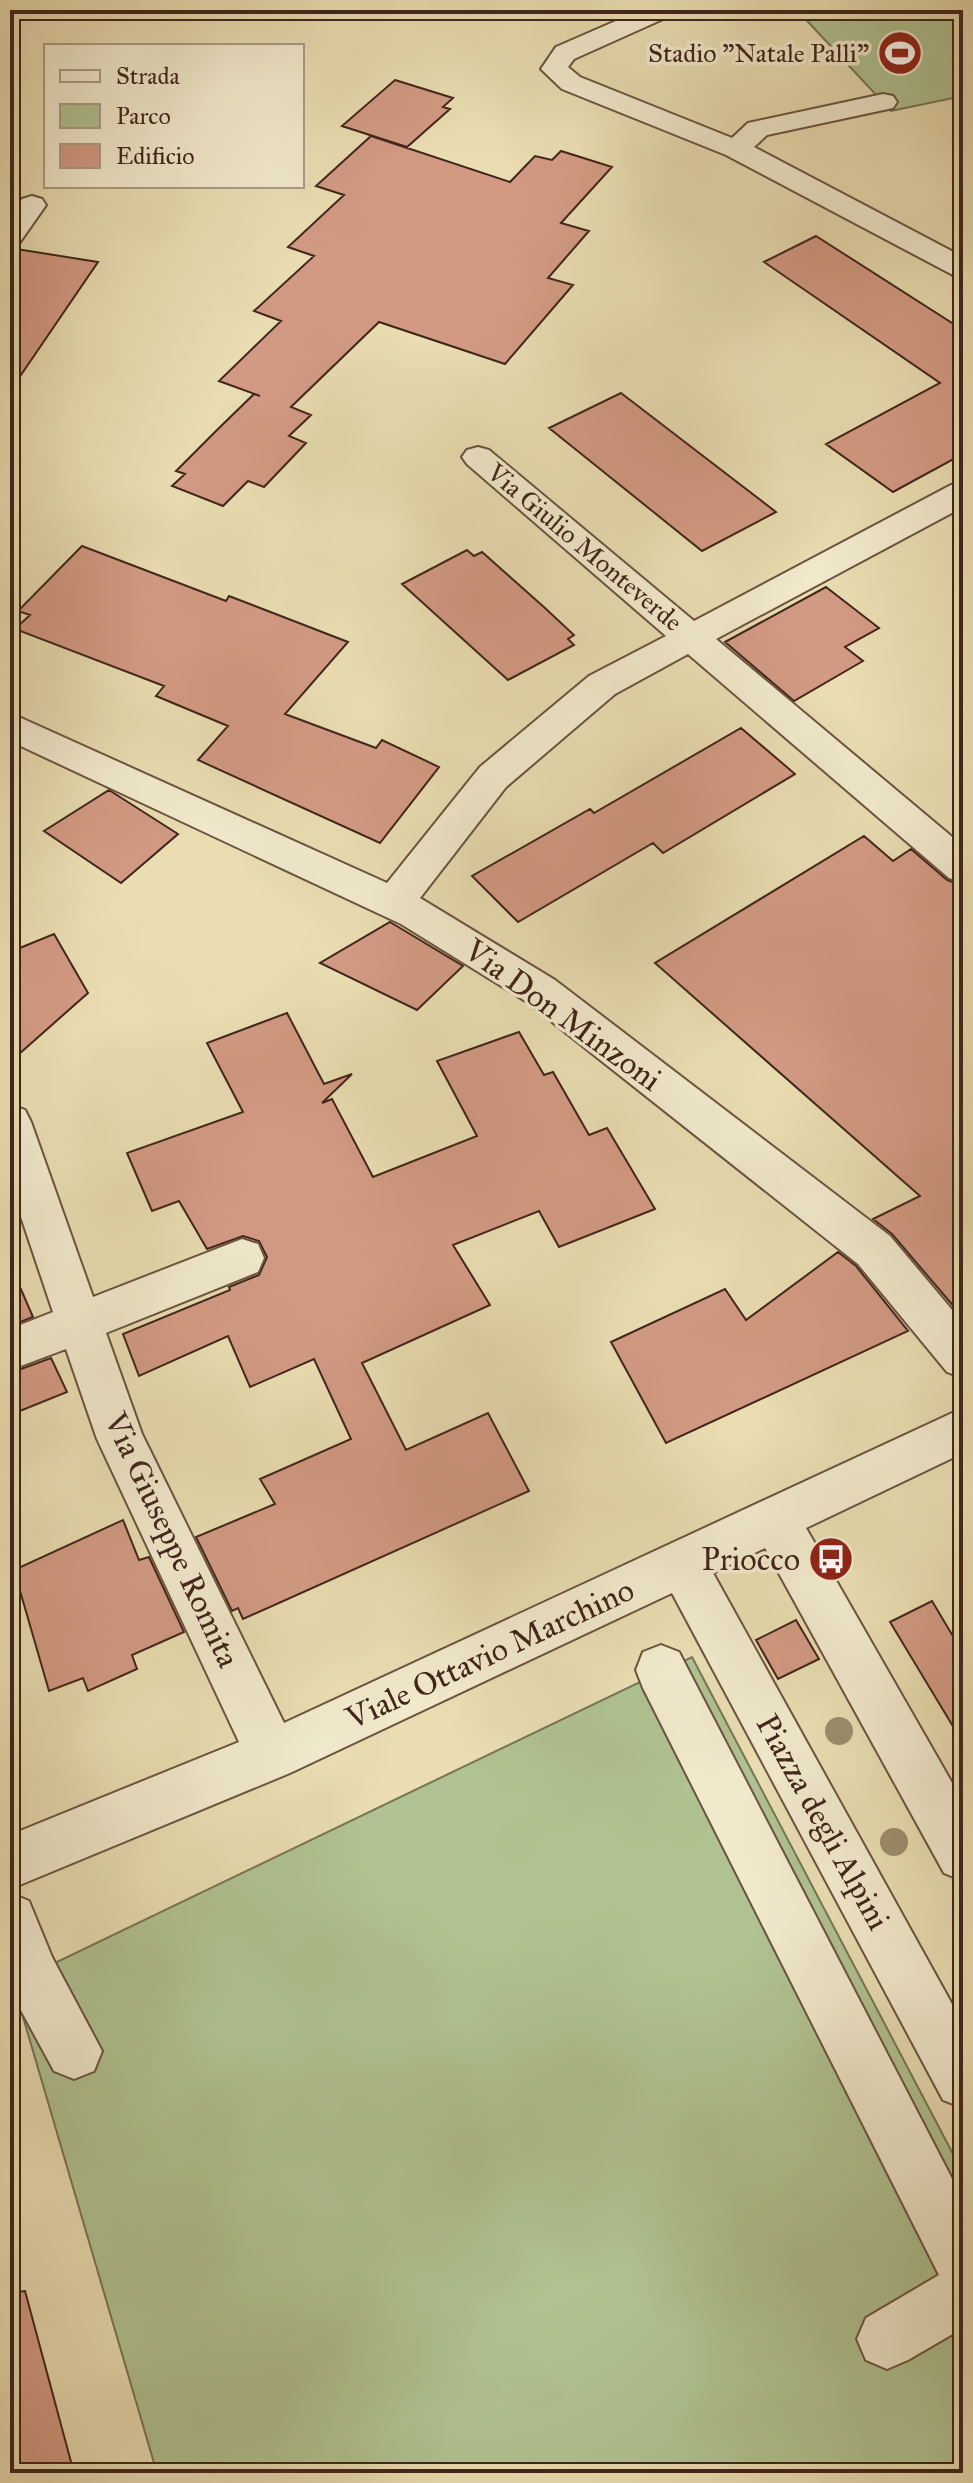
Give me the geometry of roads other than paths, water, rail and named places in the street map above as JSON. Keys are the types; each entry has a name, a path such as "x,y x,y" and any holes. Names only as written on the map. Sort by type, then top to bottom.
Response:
{"street":[{"path":"663,10 565,53 554,69 571,83 736,149 963,269"},
{"path":"736,149 758,129 883,102"},
{"path":"10,236 32,205"},
{"name":"Via Giulio Monteverde","path":"478,457 963,868"},
{"name":"Via Giulio Monteverde","path":"404,908 493,777 602,685 963,493"},
{"name":"Via Don Minzoni","path":"10,726 404,908 541,991 874,1250 963,1357"},
{"name":"Via Giuseppe Romita","path":"10,1122 120,1439 272,1755"},
{"path":"10,1350 242,1258"},
{"name":"Viale Ottavio Marchino","path":"10,1862 272,1755 963,1430"},
{"path":"774,1518 963,1854"},
{"name":"Piazza degli Alpini","path":"682,1564 963,2080"},
{"path":"661,1670 963,2261"},
{"path":"10,1920 31,1974 74,2051"},
{"path":"887,2339 963,2294"}],"place":[{"name":"Stadio \"Natale Palli\"","path":"900,53"},
{"name":"Priocco","path":"831,1559"}]}
